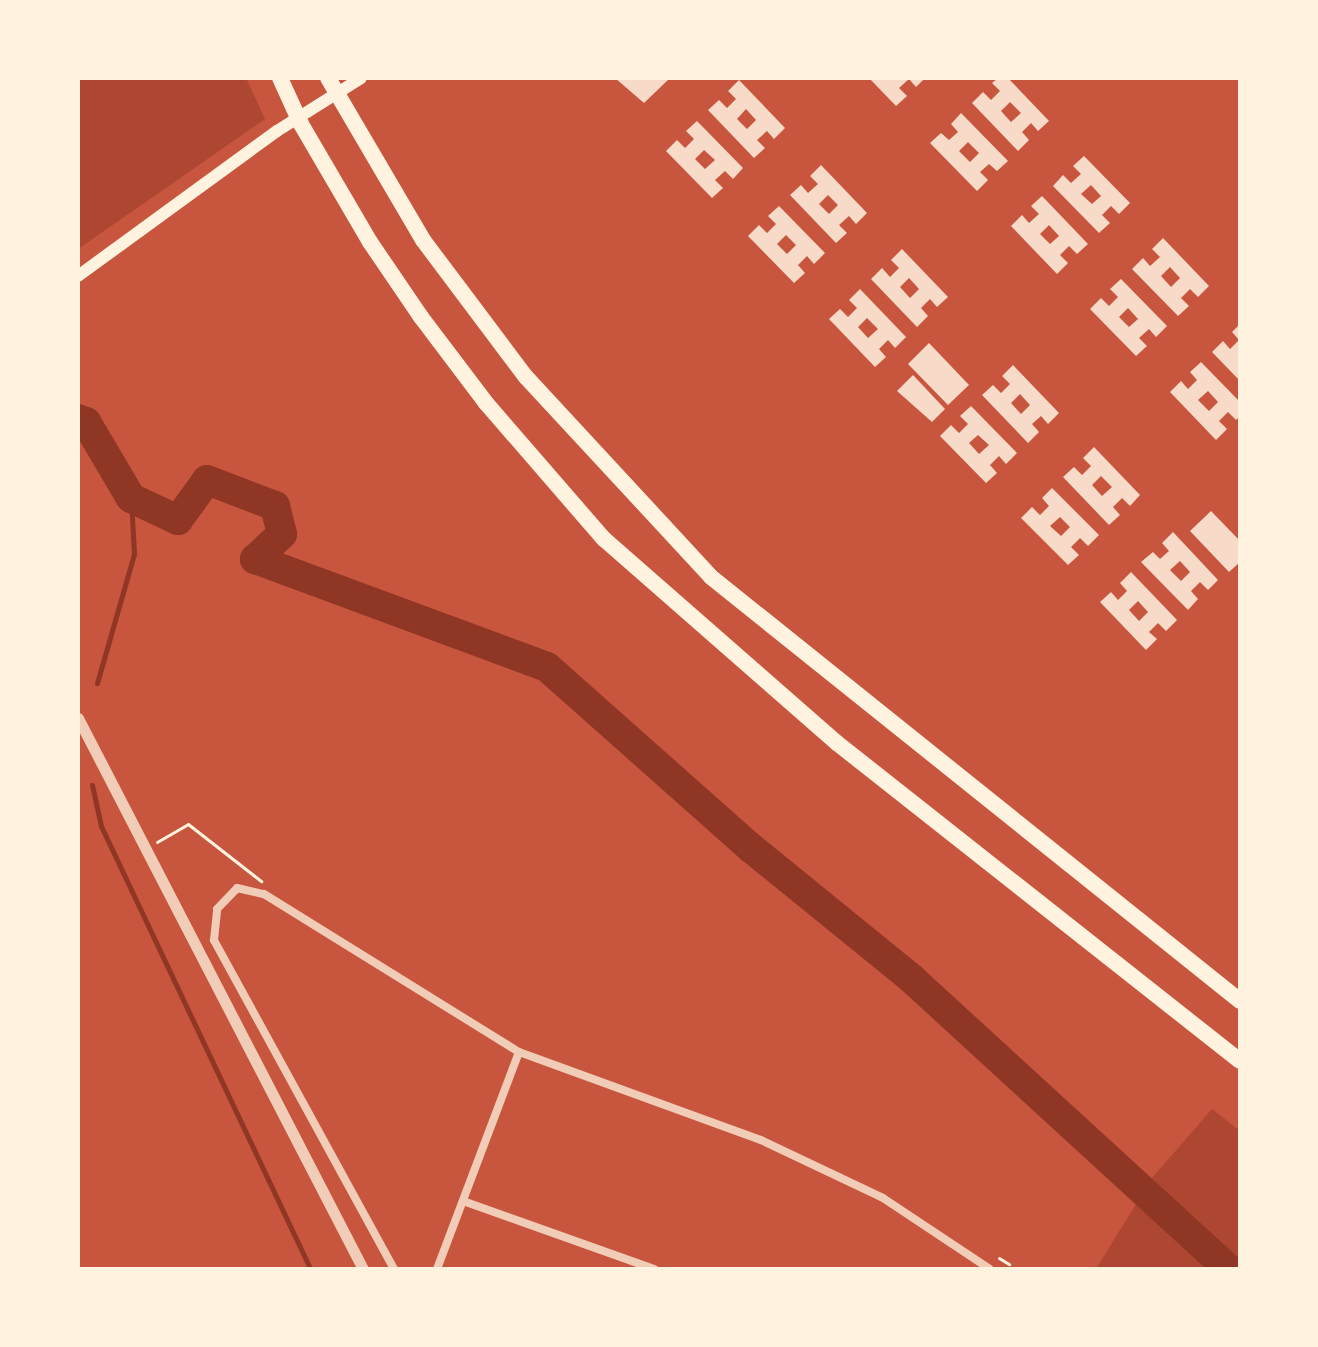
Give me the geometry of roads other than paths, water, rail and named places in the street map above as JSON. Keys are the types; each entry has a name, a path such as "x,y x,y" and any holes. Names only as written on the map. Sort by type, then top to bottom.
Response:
{"highway":[{"path":"280,78 301,124 370,242 421,317 486,403 604,539 826,734 1240,1061"},
{"path":"328,78 423,240 526,377 711,577 1240,1001"}],"main road":[{"path":"78,276 277,131 361,78"}],"street":[{"path":"78,718 363,1269"},
{"path":"394,1269 214,940 217,909 237,888 256,890 519,1052 761,1140 883,1198 990,1269"},
{"path":"437,1269 519,1052"},
{"path":"463,1201 654,1269"}],"waterway":[{"path":"78,419 86,422 131,498 178,520 207,480 275,506 282,534 255,559 547,667 751,848 912,979 1228,1269"},
{"path":"97,683 134,554 131,498"},
{"path":"92,785 101,826 310,1269"}]}
